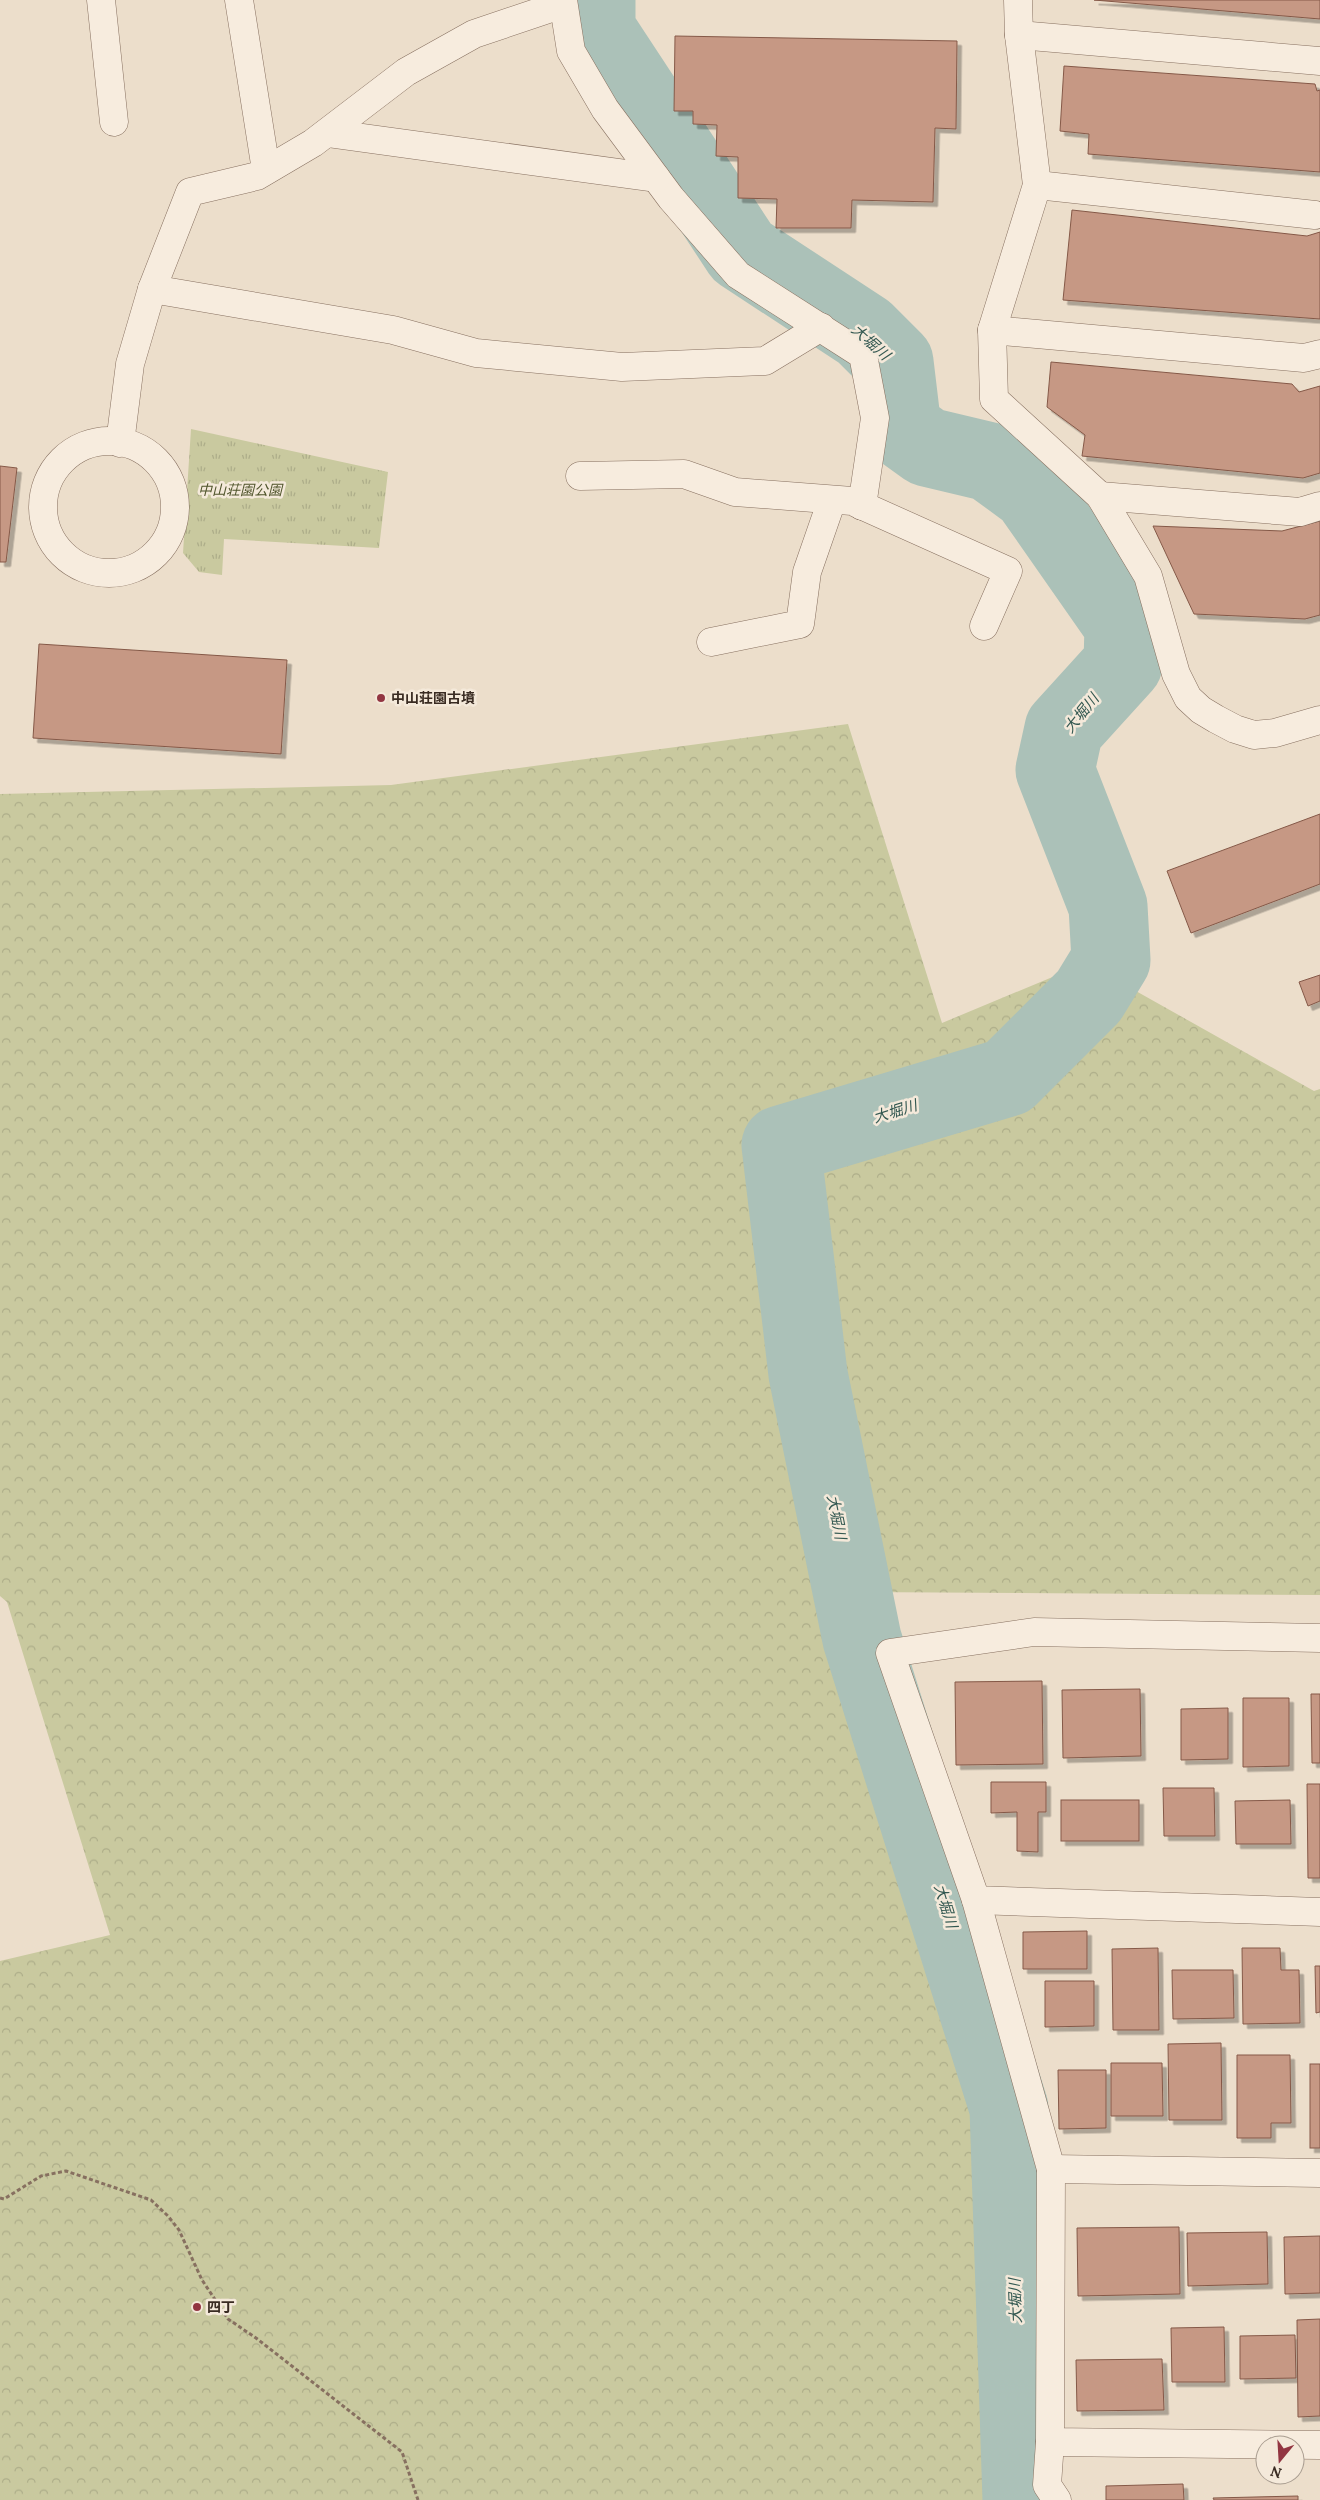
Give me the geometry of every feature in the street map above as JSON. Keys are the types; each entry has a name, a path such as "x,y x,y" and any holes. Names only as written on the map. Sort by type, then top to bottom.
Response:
{"street":[{"path":"101,0 114,122"},
{"path":"239,0 266,170"},
{"path":"1018,0 1019,35 1037,185 992,330 994,399 1100,496 1148,576 1176,674 1188,698 1201,710 1216,719 1235,729 1254,735 1275,733 1320,720"},
{"path":"120,442 130,364 152,289 190,192 257,176 327,133 406,72 474,34 563,2 571,51 605,109 670,198 738,274 863,355 875,418 862,506"},
{"path":"1019,35 1320,61"},
{"path":"327,133 656,178"},
{"path":"1037,185 1316,215"},
{"path":"152,289 393,330 476,353 622,368 765,361 821,327"},
{"path":"992,330 1304,358 1320,354"},
{"path":"109,440 120,442 132,444 152,456 167,474 175,496 175,519 161,550 143,565 127,572 110,574 87,570 66,559 51,541 43,519 43,496 51,474 65,456 85,444 109,440"},
{"path":"580,476 684,474 735,492 852,501 1008,570 984,626"},
{"path":"1100,496 1300,512 1320,506"},
{"path":"711,642 800,624 808,572 832,500"},
{"path":"1057,2500 1047,2485 1050,2442 1051,2169 976,1900 890,1653 1034,1632 1320,1638"},
{"path":"976,1900 1320,1912"},
{"path":"1051,2169 1320,2173"},
{"path":"1050,2442 1320,2445"}],"path":[{"path":"0,2198 4,2199 41,2176 66,2171 151,2200 179,2230 202,2280 228,2319 256,2338 402,2452 418,2500"}],"green space":[{"name":"中山荘園公園","path":"191,429 388,472 379,548 224,539 222,575 199,572 183,553"},
{"path":"848,724 942,1023 1086,963 1314,1091 1320,1089 1320,1595 856,1592 985,2165 1015,2500 0,2500 0,1961 110,1935 7,1602 0,1596 0,794 391,785"}],"building":[{"path":"1094,0 1320,0 1320,19"},
{"path":"675,36 957,41 956,129 935,128 933,202 852,200 851,228 776,228 777,199 738,198 738,157 716,156 717,125 693,124 693,111 674,111"},
{"path":"1064,66 1315,84 1317,91 1320,90 1320,172 1088,154 1089,134 1060,131"},
{"path":"1072,210 1307,236 1320,232 1320,319 1063,300"},
{"path":"1051,362 1292,384 1299,392 1320,386 1320,473 1303,478 1082,456 1085,435 1047,407"},
{"path":"0,466 17,468 6,562 0,562"},
{"path":"1320,521 1320,615 1305,619 1194,614 1153,526 1282,531"},
{"path":"39,644 287,660 281,754 33,738"},
{"path":"1320,814 1320,884 1191,933 1167,871"},
{"path":"1320,975 1320,1001 1308,1006 1299,982"},
{"path":"1042,1681 1043,1764 956,1765 955,1682"},
{"path":"1140,1689 1141,1756 1063,1758 1062,1690"},
{"path":"1311,1694 1320,1694 1320,1763 1312,1763"},
{"path":"1243,1698 1289,1698 1289,1766 1243,1767"},
{"path":"1228,1708 1228,1759 1181,1760 1181,1709"},
{"path":"991,1782 1046,1782 1046,1812 1038,1812 1038,1852 1017,1851 1017,1812 991,1813"},
{"path":"1307,1784 1320,1784 1320,1878 1308,1878"},
{"path":"1163,1788 1214,1788 1215,1836 1164,1836"},
{"path":"1061,1800 1139,1800 1139,1841 1061,1841"},
{"path":"1290,1800 1291,1844 1236,1844 1235,1801"},
{"path":"1087,1931 1087,1969 1023,1969 1023,1932"},
{"path":"1158,1948 1159,2030 1113,2030 1112,1949"},
{"path":"1242,1948 1280,1948 1281,1970 1299,1970 1300,2023 1243,2024"},
{"path":"1315,1966 1320,1966 1320,2012 1316,2013"},
{"path":"1172,1970 1233,1970 1234,2018 1173,2019"},
{"path":"1045,1981 1094,1981 1094,2026 1045,2027"},
{"path":"1221,2043 1222,2120 1169,2120 1168,2044"},
{"path":"1237,2055 1290,2055 1291,2123 1271,2123 1271,2138 1237,2138"},
{"path":"1111,2063 1162,2063 1163,2116 1111,2116"},
{"path":"1310,2064 1320,2064 1320,2148 1310,2148"},
{"path":"1058,2070 1106,2070 1106,2128 1059,2129"},
{"path":"1179,2227 1180,2294 1078,2296 1077,2228"},
{"path":"1267,2232 1268,2284 1188,2286 1187,2233"},
{"path":"1320,2236 1320,2293 1285,2294 1284,2237"},
{"path":"1320,2319 1320,2416 1298,2417 1297,2320"},
{"path":"1224,2327 1225,2382 1172,2382 1171,2328"},
{"path":"1295,2335 1296,2378 1240,2379 1240,2336"},
{"path":"1162,2359 1164,2410 1077,2411 1076,2360"},
{"path":"1183,2484 1184,2500 1106,2500 1106,2486"},
{"path":"1298,2496 1298,2500 1214,2500 1213,2498"}],"waterway":[{"name":"大堀川","path":"596,0 596,30 742,252 864,332 894,362 902,429 927,447 990,462 1031,492 1124,625 1123,664 1064,729 1055,770 1108,906 1111,960 1089,996 1008,1077 781,1145 808,1374 862,1639 1009,2108 1022,2500"}],"place":[{"name":"中山荘園古墳","path":"381,698"},
{"name":"四丁","path":"197,2307"}]}
